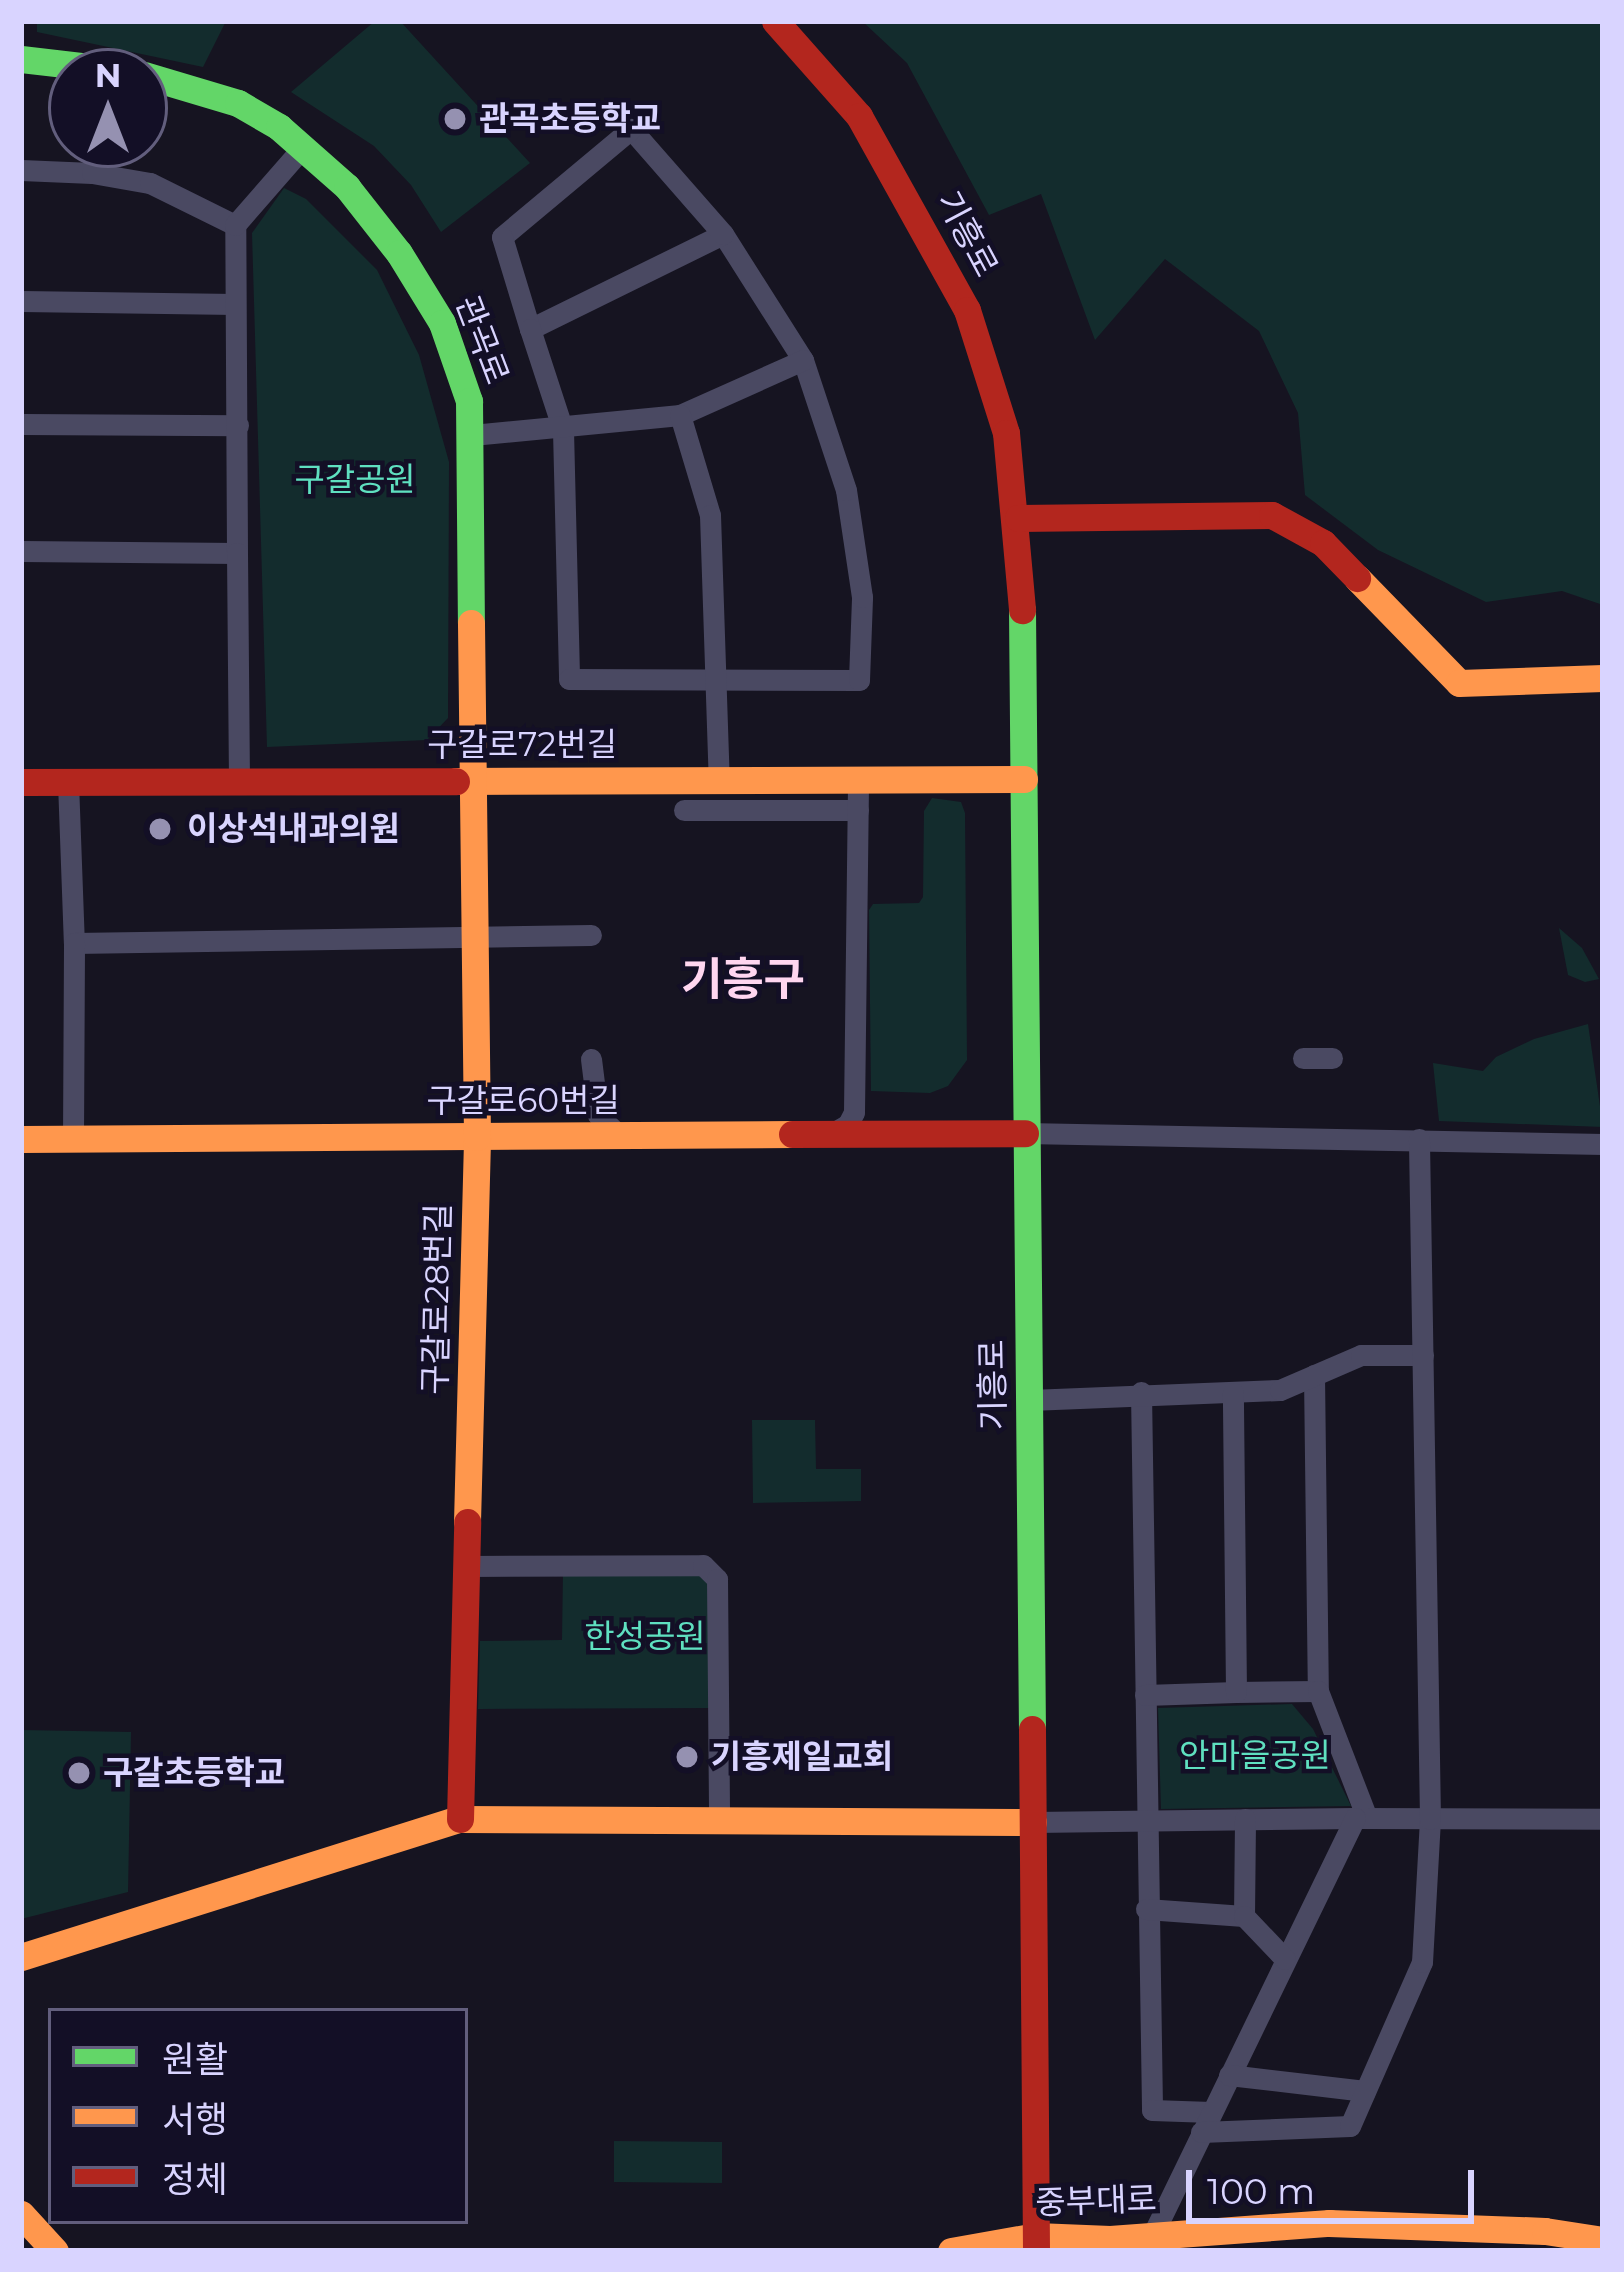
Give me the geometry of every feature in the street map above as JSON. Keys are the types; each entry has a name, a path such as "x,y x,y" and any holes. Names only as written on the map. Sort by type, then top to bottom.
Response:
{"street":[{"name":"기흥로","path":"775,21 860,116 967,310 1006,433 1018,518 1036,2243"},
{"name":"관곡로","path":"168,82 238,103 303,147 347,187 421,286 459,361 472,435 473,781"},
{"path":"631,129 723,234 803,360 846,490 862,597 860,680 569,679 563,430 502,237 631,129"},
{"path":"238,781 235,225 303,147"},
{"path":"21,170 92,173 150,183 235,225"},
{"path":"530,329 723,234"},
{"path":"21,301 235,304"},
{"path":"472,435 563,430 680,415 803,360"},
{"path":"680,415 710,515 719,780"},
{"path":"21,424 238,425"},
{"path":"1018,518 1272,514 1323,543 1459,683 1603,678"},
{"path":"21,551 237,553"},
{"name":"구갈로72번길","path":"21,782 1024,779"},
{"path":"826,1136 848,1124 854,1112 858,780"},
{"name":"구갈로28번길","path":"460,1819 477,1137 473,781"},
{"path":"68,782 74,943 73,1138"},
{"path":"684,810 858,810"},
{"path":"74,943 591,935"},
{"path":"1303,1058 1332,1058"},
{"path":"591,1059 598,1115 622,1137"},
{"path":"1025,1133 1603,1144"},
{"name":"구갈로60번길","path":"21,1138 1025,1133"},
{"path":"1141,1393 1152,2110 1206,2122 1350,2126 1422,1962 1430,1820 1419,1139"},
{"path":"1030,1400 1280,1390 1360,1355 1423,1355"},
{"path":"1152,2236 1286,1959 1361,1818 1318,1691 1314,1375"},
{"path":"1232,1393 1236,1692"},
{"path":"466,1567 703,1565 717,1579 719,1822"},
{"path":"1145,1695 1318,1691"},
{"path":"21,1957 460,1819 1603,1820"},
{"path":"1244,1916 1246,1819"},
{"path":"1146,1909 1244,1916 1286,1959"},
{"path":"1229,2075 1365,2091"},
{"path":"21,2214 55,2251"},
{"name":"중부대로","path":"951,2251 1329,2223 1545,2231 1603,2240"}],"green space":[{"path":"37,21 226,21 203,67 168,60 168,48 113,48 37,32"},
{"path":"375,21 400,21 530,163 441,232 411,185 374,146 291,92"},
{"path":"862,21 1603,21 1603,605 1562,591 1486,602 1378,550 1305,495 1298,413 1259,331 1165,259 1095,340 1041,194 989,215 907,63"},
{"name":"구갈공원","path":"284,188 306,199 377,270 419,355 449,462 448,718 427,740 267,747 252,233"},
{"path":"932,798 961,802 965,813 967,1060 948,1086 930,1093 871,1091 869,910 873,904 919,903 923,897 924,811"},
{"path":"1559,928 1582,948 1599,979 1585,982 1568,975"},
{"path":"1588,1024 1603,1127 1439,1121 1433,1063 1483,1071 1496,1057 1534,1039"},
{"path":"752,1420 815,1420 816,1469 861,1469 861,1501 753,1503"},
{"name":"한성공원","path":"697,1570 712,1587 713,1708 478,1709 480,1641 562,1640 563,1571"},
{"name":"안마을공원","path":"1292,1704 1313,1729 1351,1806 1161,1809 1158,1708"},
{"path":"21,1730 131,1732 128,1892 21,1919"},
{"path":"614,2141 722,2142 722,2183 614,2182"}],"traffic: fast":[{"path":"21,59 48,62"},
{"path":"168,82 238,103 279,127 347,187 399,253 442,323 469,401 471,623"},
{"path":"1022,610 1032,1729"}],"traffic: slow":[{"path":"1357,578 1459,683 1603,678"},
{"path":"467,1522 477,1137 471,623"},
{"path":"456,781 1024,779"},
{"path":"21,1139 792,1134"},
{"path":"21,1957 460,1819 1033,1822"},
{"path":"21,2214 55,2251"},
{"path":"951,2251 1036,2236 1110,2239 1329,2223 1545,2231 1603,2240"}],"traffic: jam":[{"path":"775,21 859,116 967,310 1006,433 1022,610"},
{"path":"1018,518 1272,515 1323,543 1357,578"},
{"path":"21,782 456,781"},
{"path":"792,1134 1025,1133"},
{"path":"460,1819 467,1522"},
{"path":"1032,1729 1036,2251"}],"place":[{"name":"관곡초등학교","path":"455,119"},
{"name":"이상석내과의원","path":"160,829"},
{"name":"기흥제일교회","path":"687,1757"},
{"name":"구갈초등학교","path":"79,1773"}],"district":[{"name":"기흥구","path":"743,979"}]}
